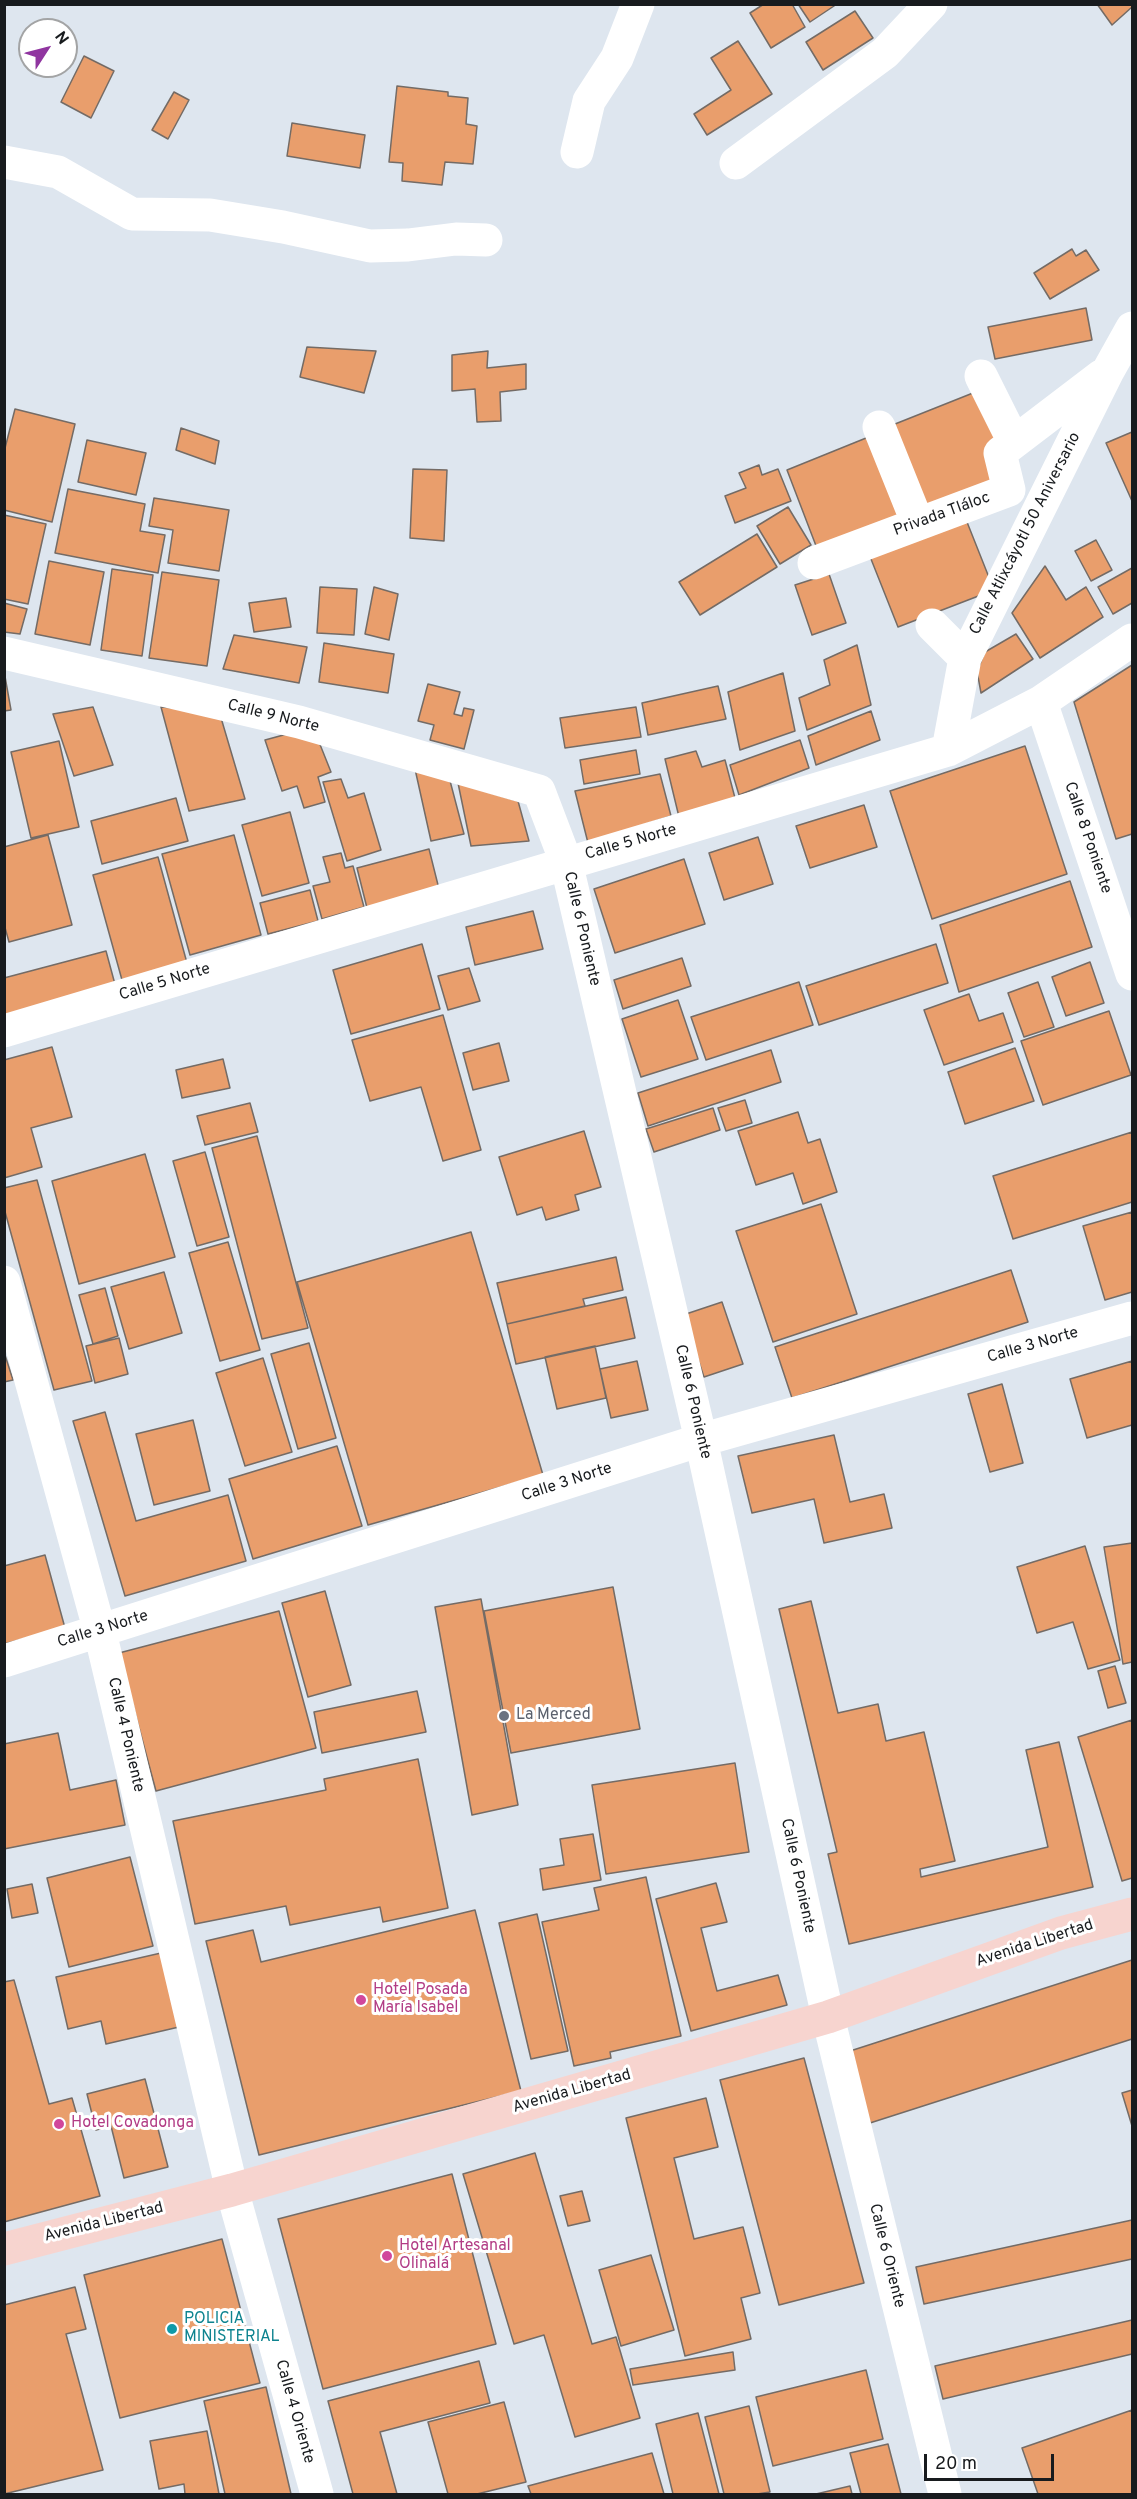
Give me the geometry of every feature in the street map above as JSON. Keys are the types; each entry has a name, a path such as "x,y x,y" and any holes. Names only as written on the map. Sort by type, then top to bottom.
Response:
{"main road":[{"name":"Avenida Libertad","path":"4,2248 232,2190 828,2018 1060,1933 1132,1914"}],"street":[{"path":"578,152 589,100 617,58 638,4"},
{"path":"736,163 885,52 931,4"},
{"path":"4,162 58,172 132,214 210,215 283,227 370,246 456,239 486,240"},
{"name":"Calle Atlixcáyotl 50 Aniversario","path":"948,750 965,658 1108,371 1132,328"},
{"name":"Privada Tláloc","path":"814,563 1009,490 1000,453 1108,371"},
{"path":"981,376 1014,442"},
{"path":"879,427 918,524"},
{"path":"932,625 965,658"},
{"name":"Calle 5 Norte","path":"4,1031 948,750 1041,702 1132,640"},
{"name":"Calle 9 Norte","path":"4,653 298,722 539,791"},
{"name":"Calle 8 Poniente","path":"1041,702 1132,974"},
{"name":"Calle 6 Poniente","path":"539,791 566,862 701,1440 828,2018"},
{"name":"Calle 4 Poniente","path":"4,1282 100,1632 232,2190"},
{"name":"Calle 3 Norte","path":"4,1661 701,1440 1132,1318"},
{"name":"Calle 6 Oriente","path":"828,2018 945,2494"},
{"name":"Calle 4 Oriente","path":"232,2190 317,2494"}],"building":[{"path":"764,4 792,4 805,27 771,48 750,13"},
{"path":"798,4 837,4 810,22"},
{"path":"1097,4 1131,4 1132,7 1112,25"},
{"path":"855,11 873,38 823,70 806,42"},
{"path":"738,41 772,94 707,135 694,114 731,90 711,58"},
{"path":"84,56 114,71 91,118 61,102 73,78 78,78 78,68"},
{"path":"397,86 448,92 448,96 468,98 466,124 477,126 473,164 445,162 442,185 402,181 403,163 389,162"},
{"path":"174,92 189,100 168,139 152,130"},
{"path":"292,123 365,135 360,168 287,156"},
{"path":"1072,249 1076,256 1086,250 1099,270 1050,299 1034,273"},
{"path":"1086,308 1092,340 995,359 988,327"},
{"path":"307,347 376,351 364,393 300,377"},
{"path":"488,351 487,368 526,364 526,389 500,392 501,421 477,422 475,389 452,391 452,355"},
{"path":"983,389 1004,443 999,481 919,513 885,428"},
{"path":"15,409 75,424 52,522 4,510 4,452"},
{"path":"181,428 219,441 215,464 176,450"},
{"path":"1132,432 1132,501 1106,443"},
{"path":"876,434 909,515 818,551 787,470"},
{"path":"87,440 146,453 136,495 78,482"},
{"path":"759,465 762,475 778,469 791,501 735,523 725,496 746,488 739,473"},
{"path":"413,469 447,470 444,541 410,538"},
{"path":"68,489 145,504 140,531 165,535 158,573 55,553"},
{"path":"154,498 229,510 219,571 168,563 173,530 149,526"},
{"path":"788,507 811,545 780,564 757,526"},
{"path":"4,515 46,524 28,604 4,599"},
{"path":"965,517 994,590 898,627 869,554"},
{"path":"757,534 777,567 700,615 679,582"},
{"path":"1096,540 1112,570 1091,581 1075,551"},
{"path":"49,561 104,572 90,645 35,634"},
{"path":"1045,566 1066,600 1086,587 1103,617 1040,658 1012,613"},
{"path":"1132,568 1132,603 1113,614 1098,587"},
{"path":"112,569 153,575 142,656 101,650"},
{"path":"162,572 219,580 207,666 149,658"},
{"path":"829,574 846,623 812,635 795,585"},
{"path":"320,587 357,589 354,635 317,633"},
{"path":"374,587 398,594 389,640 365,634"},
{"path":"286,598 291,627 254,632 249,603"},
{"path":"4,603 27,609 20,634 4,632"},
{"path":"1016,634 1033,659 981,693 977,671 985,652"},
{"path":"234,635 307,647 299,683 223,669"},
{"path":"324,643 394,654 388,693 319,682"},
{"path":"857,645 871,705 807,730 799,698 830,685 824,660"},
{"path":"1132,665 1132,834 1116,839 1074,702"},
{"path":"4,671 11,710 4,711"},
{"path":"783,673 795,731 740,750 728,692"},
{"path":"428,684 460,692 454,714 462,716 464,708 474,710 464,749 430,740 434,725 418,721"},
{"path":"718,686 726,719 648,735 642,703"},
{"path":"93,707 113,765 74,776 53,714"},
{"path":"161,707 219,711 245,799 189,811"},
{"path":"636,707 641,737 565,748 560,718"},
{"path":"871,711 880,740 816,765 808,736"},
{"path":"313,727 331,772 318,777 325,802 304,808 297,786 282,791 265,740"},
{"path":"800,740 809,768 739,795 730,765"},
{"path":"59,741 79,827 31,838 11,752"},
{"path":"1025,746 1067,874 932,919 890,791"},
{"path":"636,750 640,774 584,784 580,760"},
{"path":"696,751 702,767 725,760 735,798 679,817 665,759"},
{"path":"415,769 449,777 464,834 431,841"},
{"path":"660,774 671,816 588,843 575,791"},
{"path":"341,779 348,798 364,793 381,850 347,861 323,782"},
{"path":"458,783 518,801 529,841 471,846"},
{"path":"176,798 188,841 102,864 91,821"},
{"path":"864,805 877,847 810,868 796,826"},
{"path":"290,812 309,883 262,896 242,825"},
{"path":"48,835 72,925 9,942 4,924 4,847"},
{"path":"234,835 261,935 190,955 162,854"},
{"path":"758,837 773,884 724,900 709,853"},
{"path":"429,849 439,889 367,908 357,868"},
{"path":"341,853 345,868 353,866 364,907 322,919 313,886 330,882 323,857"},
{"path":"158,857 187,963 122,980 93,875"},
{"path":"684,859 705,924 615,953 594,889"},
{"path":"1070,881 1092,947 959,992 940,925"},
{"path":"310,890 318,921 268,934 260,903"},
{"path":"533,911 543,949 475,965 466,927"},
{"path":"422,944 440,1009 351,1034 333,970"},
{"path":"936,944 948,983 819,1025 806,986"},
{"path":"106,951 116,988 4,1018 4,978"},
{"path":"682,958 691,986 623,1009 614,980"},
{"path":"1090,962 1104,1003 1066,1016 1052,977"},
{"path":"469,968 480,1001 448,1010 438,976"},
{"path":"799,982 813,1025 706,1060 691,1017"},
{"path":"1038,982 1054,1027 1024,1037 1008,993"},
{"path":"969,994 979,1021 1003,1013 1013,1042 944,1065 924,1010"},
{"path":"678,1000 698,1059 641,1077 622,1019"},
{"path":"1109,1011 1131,1075 1043,1105 1021,1041"},
{"path":"443,1015 481,1150 443,1161 421,1087 370,1101 352,1040"},
{"path":"499,1043 509,1081 473,1090 463,1053"},
{"path":"52,1047 72,1117 31,1128 42,1167 4,1178 4,1060"},
{"path":"1015,1048 1034,1101 965,1124 948,1072"},
{"path":"771,1050 781,1082 648,1126 638,1093"},
{"path":"223,1059 230,1088 182,1098 176,1070"},
{"path":"745,1100 752,1123 726,1131 718,1108"},
{"path":"250,1103 258,1132 205,1145 197,1116"},
{"path":"713,1108 720,1130 654,1152 646,1129"},
{"path":"798,1112 808,1143 820,1139 837,1192 803,1204 793,1173 756,1185 738,1131"},
{"path":"584,1131 601,1187 575,1195 579,1210 546,1220 542,1207 517,1215 499,1157"},
{"path":"1132,1132 1132,1202 1013,1239 993,1176"},
{"path":"257,1136 308,1328 262,1339 212,1148"},
{"path":"205,1152 229,1237 197,1246 173,1161"},
{"path":"145,1154 175,1257 79,1284 52,1181"},
{"path":"37,1180 92,1381 54,1390 4,1208 4,1188"},
{"path":"821,1204 857,1314 773,1342 736,1231"},
{"path":"1132,1212 1132,1292 1105,1300 1083,1226"},
{"path":"471,1232 543,1475 368,1525 297,1282"},
{"path":"228,1242 260,1350 220,1361 189,1253"},
{"path":"616,1257 623,1290 583,1299 585,1306 507,1324 497,1283"},
{"path":"1011,1270 1028,1322 792,1398 775,1347"},
{"path":"164,1272 182,1333 129,1349 111,1287"},
{"path":"105,1288 118,1336 93,1344 79,1295"},
{"path":"626,1297 635,1338 516,1364 507,1324"},
{"path":"722,1302 743,1364 704,1377 683,1315"},
{"path":"119,1338 128,1374 95,1383 86,1346"},
{"path":"309,1343 336,1438 298,1449 271,1354"},
{"path":"595,1346 606,1398 557,1409 545,1357"},
{"path":"4,1352 13,1380 4,1382"},
{"path":"263,1358 292,1452 245,1466 216,1373"},
{"path":"637,1361 648,1410 611,1418 600,1369"},
{"path":"1132,1361 1132,1425 1087,1438 1070,1379"},
{"path":"1002,1384 1023,1463 990,1472 968,1394"},
{"path":"105,1412 136,1521 228,1495 246,1561 125,1596 73,1421"},
{"path":"193,1420 210,1491 154,1505 136,1434"},
{"path":"834,1435 850,1502 884,1494 892,1528 824,1543 814,1499 752,1513 738,1456"},
{"path":"337,1446 362,1526 253,1559 229,1479"},
{"path":"1132,1543 1132,1662 1123,1664 1104,1547"},
{"path":"1085,1546 1120,1660 1088,1669 1073,1622 1037,1633 1017,1567"},
{"path":"45,1555 65,1628 4,1644 4,1566"},
{"name":"La Merced","path":"613,1587 640,1729 511,1753 484,1611"},
{"path":"325,1591 351,1685 308,1697 282,1603"},
{"path":"481,1599 518,1805 472,1815 435,1607"},
{"path":"811,1601 838,1713 878,1704 886,1741 924,1732 955,1861 920,1869 921,1877 1048,1847 1026,1750 1059,1742 1093,1887 849,1944 828,1854 837,1852 779,1609"},
{"path":"279,1611 316,1748 156,1791 119,1653"},
{"path":"1115,1666 1126,1703 1108,1708 1098,1671"},
{"path":"417,1691 426,1732 322,1753 314,1712"},
{"path":"1132,1720 1132,1878 1122,1881 1078,1737"},
{"path":"58,1733 70,1790 116,1780 125,1825 4,1849 4,1744"},
{"path":"418,1759 448,1908 383,1922 380,1907 290,1925 286,1906 195,1924 173,1821 326,1790 324,1779"},
{"path":"735,1763 749,1852 606,1874 592,1785"},
{"path":"593,1834 601,1880 543,1890 540,1869 564,1865 560,1839"},
{"path":"130,1857 153,1946 69,1967 47,1878"},
{"path":"646,1877 681,2036 610,2052 611,2058 574,2066 542,1922 599,1910 594,1888"},
{"path":"716,1883 727,1922 701,1928 717,1991 778,1975 787,2005 691,2031 656,1899"},
{"path":"32,1884 38,1913 12,1918 7,1889"},
{"path":"475,1910 521,2091 259,2155 206,1941 253,1930 261,1962"},
{"path":"537,1914 568,2051 531,2059 499,1923"},
{"path":"161,1953 179,2027 106,2044 101,2021 68,2029 56,1977"},
{"path":"1132,1960 1132,2039 870,2123 847,2052"},
{"path":"14,1980 49,2104 72,2098 100,2196 4,2222 4,1982"},
{"path":"804,2058 864,2283 779,2305 720,2080"},
{"path":"145,2079 168,2167 124,2178 111,2126 96,2130 87,2094"},
{"path":"1132,2090 1132,2126 1122,2093"},
{"path":"706,2098 718,2147 674,2158 694,2239 743,2227 760,2293 741,2298 751,2339 685,2356 626,2118"},
{"path":"535,2153 592,2344 616,2337 640,2418 575,2437 544,2335 514,2344 463,2174"},
{"path":"452,2174 496,2344 323,2389 278,2219"},
{"path":"582,2191 590,2221 568,2226 560,2196"},
{"path":"1132,2220 1132,2259 924,2304 916,2267"},
{"name":"POLICIA MINISTERIAL","path":"222,2239 260,2383 120,2418 84,2275"},
{"path":"651,2255 674,2330 621,2346 599,2270"},
{"path":"75,2287 86,2329 66,2334 103,2470 4,2494 4,2305"},
{"path":"1132,2320 1132,2354 943,2399 935,2366"},
{"path":"733,2352 735,2370 633,2385 630,2369"},
{"path":"479,2361 490,2403 380,2432 397,2494 353,2494 328,2401"},
{"path":"866,2370 883,2439 773,2466 756,2397"},
{"path":"266,2387 291,2494 225,2494 204,2401"},
{"path":"504,2402 526,2482 477,2494 448,2494 428,2422"},
{"path":"749,2406 770,2492 724,2494 705,2417"},
{"path":"1132,2410 1132,2494 1038,2494 1022,2448"},
{"path":"698,2413 719,2494 673,2494 656,2424"},
{"path":"207,2431 219,2494 185,2494 184,2484 159,2489 150,2441"},
{"path":"888,2444 901,2494 861,2494 850,2453"},
{"path":"652,2453 664,2494 531,2494 528,2486"},
{"path":"850,2486 852,2494 816,2494"}],"place":[{"name":"La Merced","path":"504,1716"},
{"name":"Hotel Posada María Isabel","path":"361,2000"},
{"name":"Hotel Covadonga","path":"59,2124"},
{"name":"Hotel Artesanal Olinalá","path":"387,2256"},
{"name":"POLICIA MINISTERIAL","path":"172,2329"}]}
